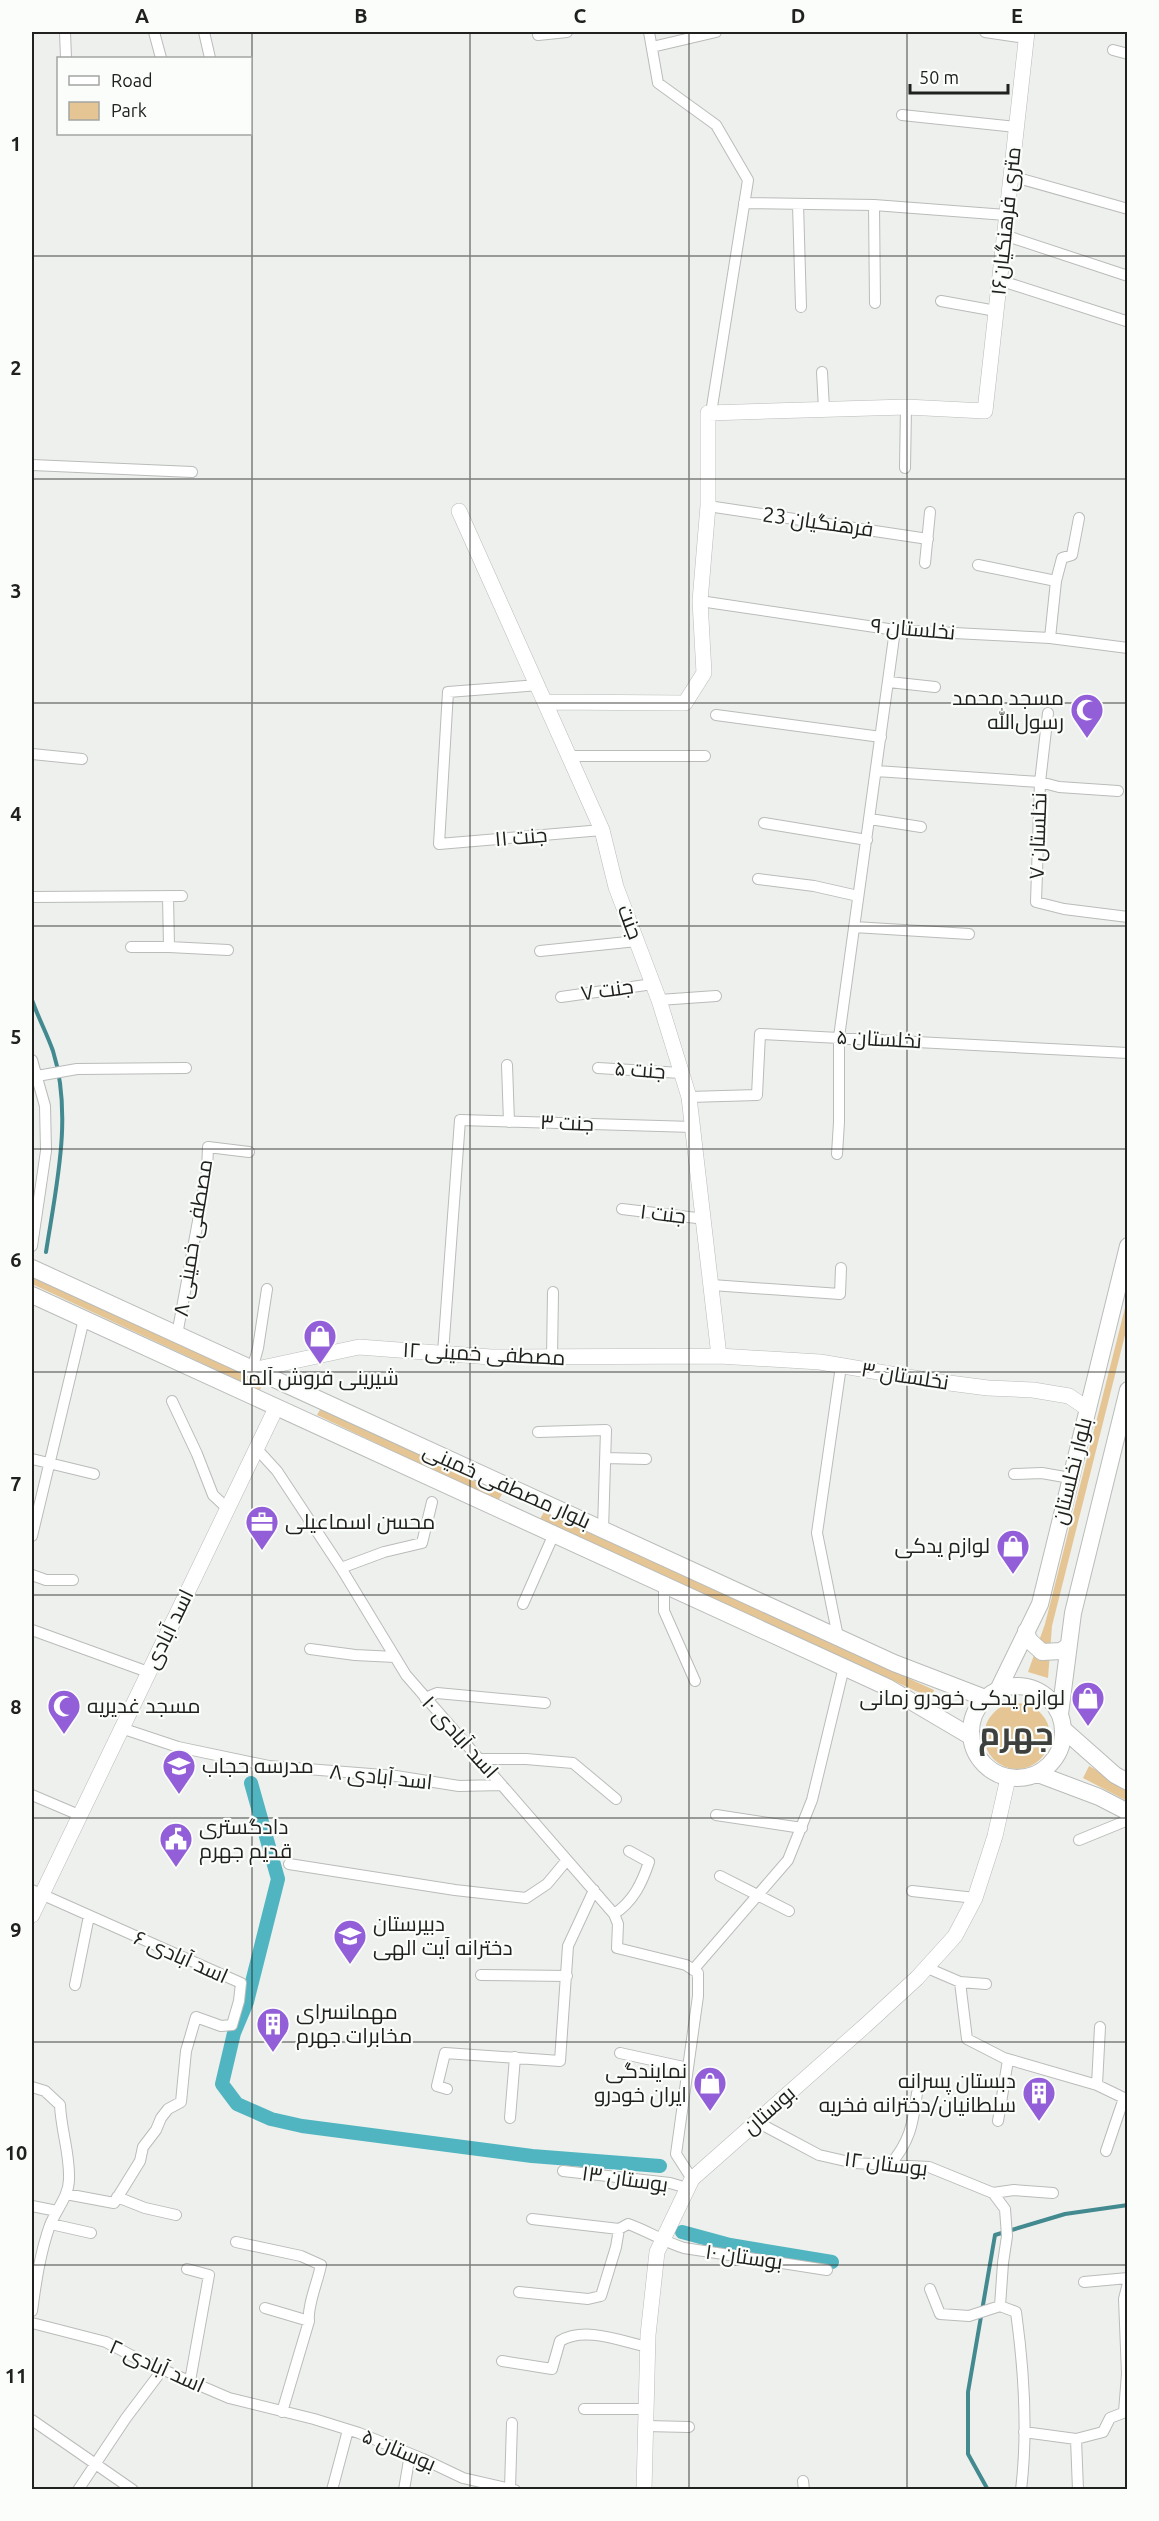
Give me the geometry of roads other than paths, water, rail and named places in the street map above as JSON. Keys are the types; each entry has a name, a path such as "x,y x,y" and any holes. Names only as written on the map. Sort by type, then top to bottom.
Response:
{"main road":[{"name":"بلوار نخلستان","path":"992,1694 1040,1604 1128,1246"},
{"name":"بلوار مصطفی خمینی","path":"32,1268 894,1663 992,1694"},
{"name":"بلوار مصطفی خمینی","path":"33,1298 84,1319 844,1667 886,1687 970,1736"},
{"path":"276,1408 287,1386"},
{"name":"بلوار نخلستان","path":"1062,1721 1073,1613 1128,1390"},
{"path":"520,1519 531,1497"},
{"path":"1026,1631 1034,1648 1042,1652 1061,1652 1068,1646"},
{"path":"1062,1721 1063,1743 1058,1756 1038,1774 1023,1779 1008,1778 993,1773 982,1763 974,1750 970,1736 974,1715 992,1694 1012,1686 1027,1687 1040,1692 1052,1701 1062,1721 1115,1775 1128,1782"},
{"path":"1038,1774 1099,1797 1128,1812"}],"street":[{"path":"65,32 66,57"},
{"path":"154,32 161,57"},
{"path":"204,32 210,57"},
{"path":"538,35 567,32"},
{"path":"547,702 685,703 704,674 700,601 708,506 708,413 711,413 748,180 716,125 658,83 649,32"},
{"path":"652,47 716,32"},
{"path":"985,32 1027,35"},
{"name":"۱۶متری فرهنگیان","path":"906,406 985,411 1027,35"},
{"path":"1113,50 1128,54"},
{"path":"902,115 1016,127"},
{"path":"1011,176 1128,209"},
{"path":"744,203 874,205 1006,215"},
{"path":"798,204 801,307"},
{"path":"874,205 875,303"},
{"path":"1004,235 1128,276"},
{"path":"999,280 1126,321"},
{"path":"941,301 996,310"},
{"path":"822,372 824,409"},
{"path":"711,413 906,406 905,468"},
{"path":"32,465 192,472"},
{"name":"فرهنگیان 23","path":"708,506 928,539"},
{"name":"جنت","path":"459,511 547,702 602,830 616,887 659,1000 689,1097 705,1219 719,1356"},
{"path":"925,563 930,512"},
{"path":"1050,638 1056,581 1062,558 1072,555 1078,518"},
{"path":"978,565 1056,581"},
{"name":"نخلستان ۹","path":"700,601 895,630 1050,638 1128,648"},
{"path":"837,1154 839,1037 895,630"},
{"path":"889,682 935,687"},
{"name":"جنت ۱۱","path":"539,685 448,692 439,844 602,830"},
{"name":"نخلستان ۷","path":"1048,713 1040,782 1036,902 1046,906 1128,917"},
{"path":"716,715 881,737"},
{"path":"32,754 82,759"},
{"path":"570,756 705,756"},
{"path":"876,771 1040,782 1059,787 1118,791"},
{"path":"870,819 921,826"},
{"path":"764,823 867,840"},
{"path":"758,879 814,886 858,896"},
{"path":"168,896 169,947"},
{"path":"32,897 182,896"},
{"path":"854,927 969,934"},
{"path":"540,951 637,941"},
{"path":"130,947 228,950"},
{"name":"جنت ۷","path":"561,997 653,984"},
{"path":"659,1000 716,996"},
{"name":"نخلستان ۵","path":"689,1097 757,1095 760,1034 1128,1053"},
{"path":"32,1060 45,1106 46,1151 32,1246"},
{"path":"507,1065 509,1122"},
{"path":"34,1073 186,1068"},
{"name":"جنت ۵","path":"598,1068 681,1073"},
{"name":"جنت ۳","path":"443,1353 460,1120 693,1127"},
{"name":"مصطفی خمینی ۸","path":"177,1335 207,1172 208,1147 249,1152"},
{"name":"جنت ۱","path":"622,1209 705,1219"},
{"path":"712,1285 840,1294 841,1268"},
{"path":"252,1370 258,1348 267,1289"},
{"path":"552,1358 554,1292"},
{"path":"32,1536 84,1319"},
{"name":"مصطفی خمینی ۱۲","path":"252,1370 359,1347 552,1358 719,1356"},
{"name":"نخلستان ۳","path":"719,1356 820,1362 926,1380 1070,1396 1088,1409"},
{"path":"838,1637 817,1533 841,1366"},
{"path":"172,1401 213,1495 227,1508"},
{"name":"اسد آبادی","path":"32,1916 36,1892 79,1815 276,1408"},
{"path":"538,1432 606,1430 603,1530"},
{"name":"اسد آبادی ۱۰","path":"256,1448 278,1471 342,1568 406,1675 614,1914"},
{"path":"605,1458 646,1459"},
{"path":"32,1459 94,1474"},
{"path":"1014,1474 1042,1473 1070,1478"},
{"path":"342,1568 384,1552 422,1543 432,1502"},
{"path":"523,1604 554,1536"},
{"path":"32,1575 46,1580 73,1580"},
{"path":"664,1585 664,1611 695,1681"},
{"path":"32,1630 148,1672"},
{"path":"310,1649 395,1657"},
{"path":"689,2183 676,2154 698,1996 696,1972 756,1896 788,1860 812,1800 844,1667"},
{"path":"425,1698 437,1693 545,1703"},
{"name":"اسد آبادی ۸","path":"122,1728 178,1748 269,1766 396,1776 459,1786 502,1785"},
{"path":"479,1759 526,1759 573,1763 616,1799"},
{"name":"بوستان","path":"644,2490 648,2347 657,2252 689,2183 867,2024 955,1936 975,1898 995,1836 1008,1778"},
{"path":"32,1795 79,1815"},
{"path":"716,1815 802,1828"},
{"path":"1079,1840 1128,1820"},
{"path":"629,1851 649,1862 642,1882 625,1907 614,1914 618,1924 618,1948 686,1965 696,1972"},
{"path":"289,1864 455,1890 526,1898 547,1884 567,1860"},
{"path":"720,1876 789,1911"},
{"path":"447,2089 436,2086 445,2053 560,2061 568,1946 594,1890"},
{"path":"912,1891 975,1898"},
{"name":"اسد آبادی ۶","path":"36,1892 241,1983 239,2001 232,2025 221,2026 196,2017 186,2051 181,2102 168,2109 161,2118 156,2130 143,2147 140,2161 117,2197"},
{"path":"75,1985 89,1916"},
{"path":"925,1967 960,1982 986,1984"},
{"path":"481,1976 567,1976"},
{"path":"960,1982 967,2039 1008,2060 1097,2085 1124,2098 1106,2151"},
{"path":"1097,2085 1100,2027"},
{"path":"620,2053 688,2068"},
{"path":"510,2118 515,2057"},
{"path":"999,2121 1008,2060"},
{"path":"32,2087 45,2091 60,2105 60,2123 70,2180 40,2257 32,2311"},
{"path":"890,2166 904,2150 914,2122 917,2093"},
{"name":"۱۲ بوستان","path":"757,2122 819,2155 854,2163 929,2168 993,2193 1014,2190 1053,2193"},
{"name":"بوستان ۱۳","path":"563,2171 670,2183 689,2183"},
{"path":"993,2193 1005,2209 1007,2236 1000,2306"},
{"path":"66,2194 114,2203 117,2197 145,2208 176,2214"},
{"path":"32,2206 57,2211"},
{"path":"519,2292 588,2299 601,2295 616,2247 619,2229 532,2219"},
{"path":"51,2224 92,2233"},
{"name":"بوستان ۱۰","path":"619,2229 628,2224 662,2241 707,2253 827,2270"},
{"path":"236,2242 301,2256 321,2265 308,2311 309,2321 282,2412"},
{"path":"187,2269 209,2276 190,2381"},
{"path":"1084,2282 1128,2278"},
{"path":"1024,2432 1076,2439 1103,2432 1110,2418 1126,2411 1124,2299 1128,2283"},
{"path":"930,2289 940,2314 969,2316 1000,2306 1016,2313 1024,2432 1021,2490"},
{"path":"265,2308 309,2321"},
{"name":"اسد آبادی ۲","path":"32,2324 105,2342 229,2398 282,2412"},
{"path":"502,2361 552,2369 560,2341 582,2333 648,2347"},
{"path":"78,2490 126,2418 163,2369"},
{"path":"584,2409 646,2409"},
{"name":"بوستان ۵","path":"282,2412 348,2430 463,2478 513,2489"},
{"path":"32,2420 133,2490"},
{"path":"512,2423 513,2489"},
{"path":"646,2426 689,2427"},
{"path":"332,2490 348,2430"},
{"path":"1076,2439 1078,2490"},
{"path":"404,2490 410,2454"}],"waterway":[{"path":"32,1000 53,1051 62,1100 61,1151 46,1252"},
{"path":"251,1783 278,1879 247,2002 234,2033 222,2084 237,2104 271,2119 302,2126 532,2156 660,2166"},
{"path":"988,2490 968,2454 968,2392 995,2235 1065,2214 1128,2205"},
{"path":"682,2232 730,2245 832,2262"}],"place":[{"name":"مسجد محمد رسول‌الله","path":"1087,739"},
{"name":"شیرینی فروش آلما","path":"320,1365"},
{"name":"محسن اسماعیلی","path":"262,1551"},
{"name":"لوازم یدکی","path":"1013,1575"},
{"name":"لوازم یدکی خودرو زمانی","path":"1088,1727"},
{"name":"مسجد غدیریه","path":"64,1735"},
{"name":"مدرسه حجاب","path":"179,1795"},
{"name":"دادگستری قدیم جهرم","path":"176,1868"},
{"name":"دبیرستان دخترانه آیت الهی","path":"350,1965"},
{"name":"مهمانسرای مخابرات جهرم","path":"273,2053"},
{"name":"نمایندگی ایران خودرو","path":"710,2112"},
{"name":"دبستان پسرانه سلطانیان/دخترانه فخریه","path":"1039,2122"}],"district":[{"name":"جهرم","path":"1016,1733"}]}
